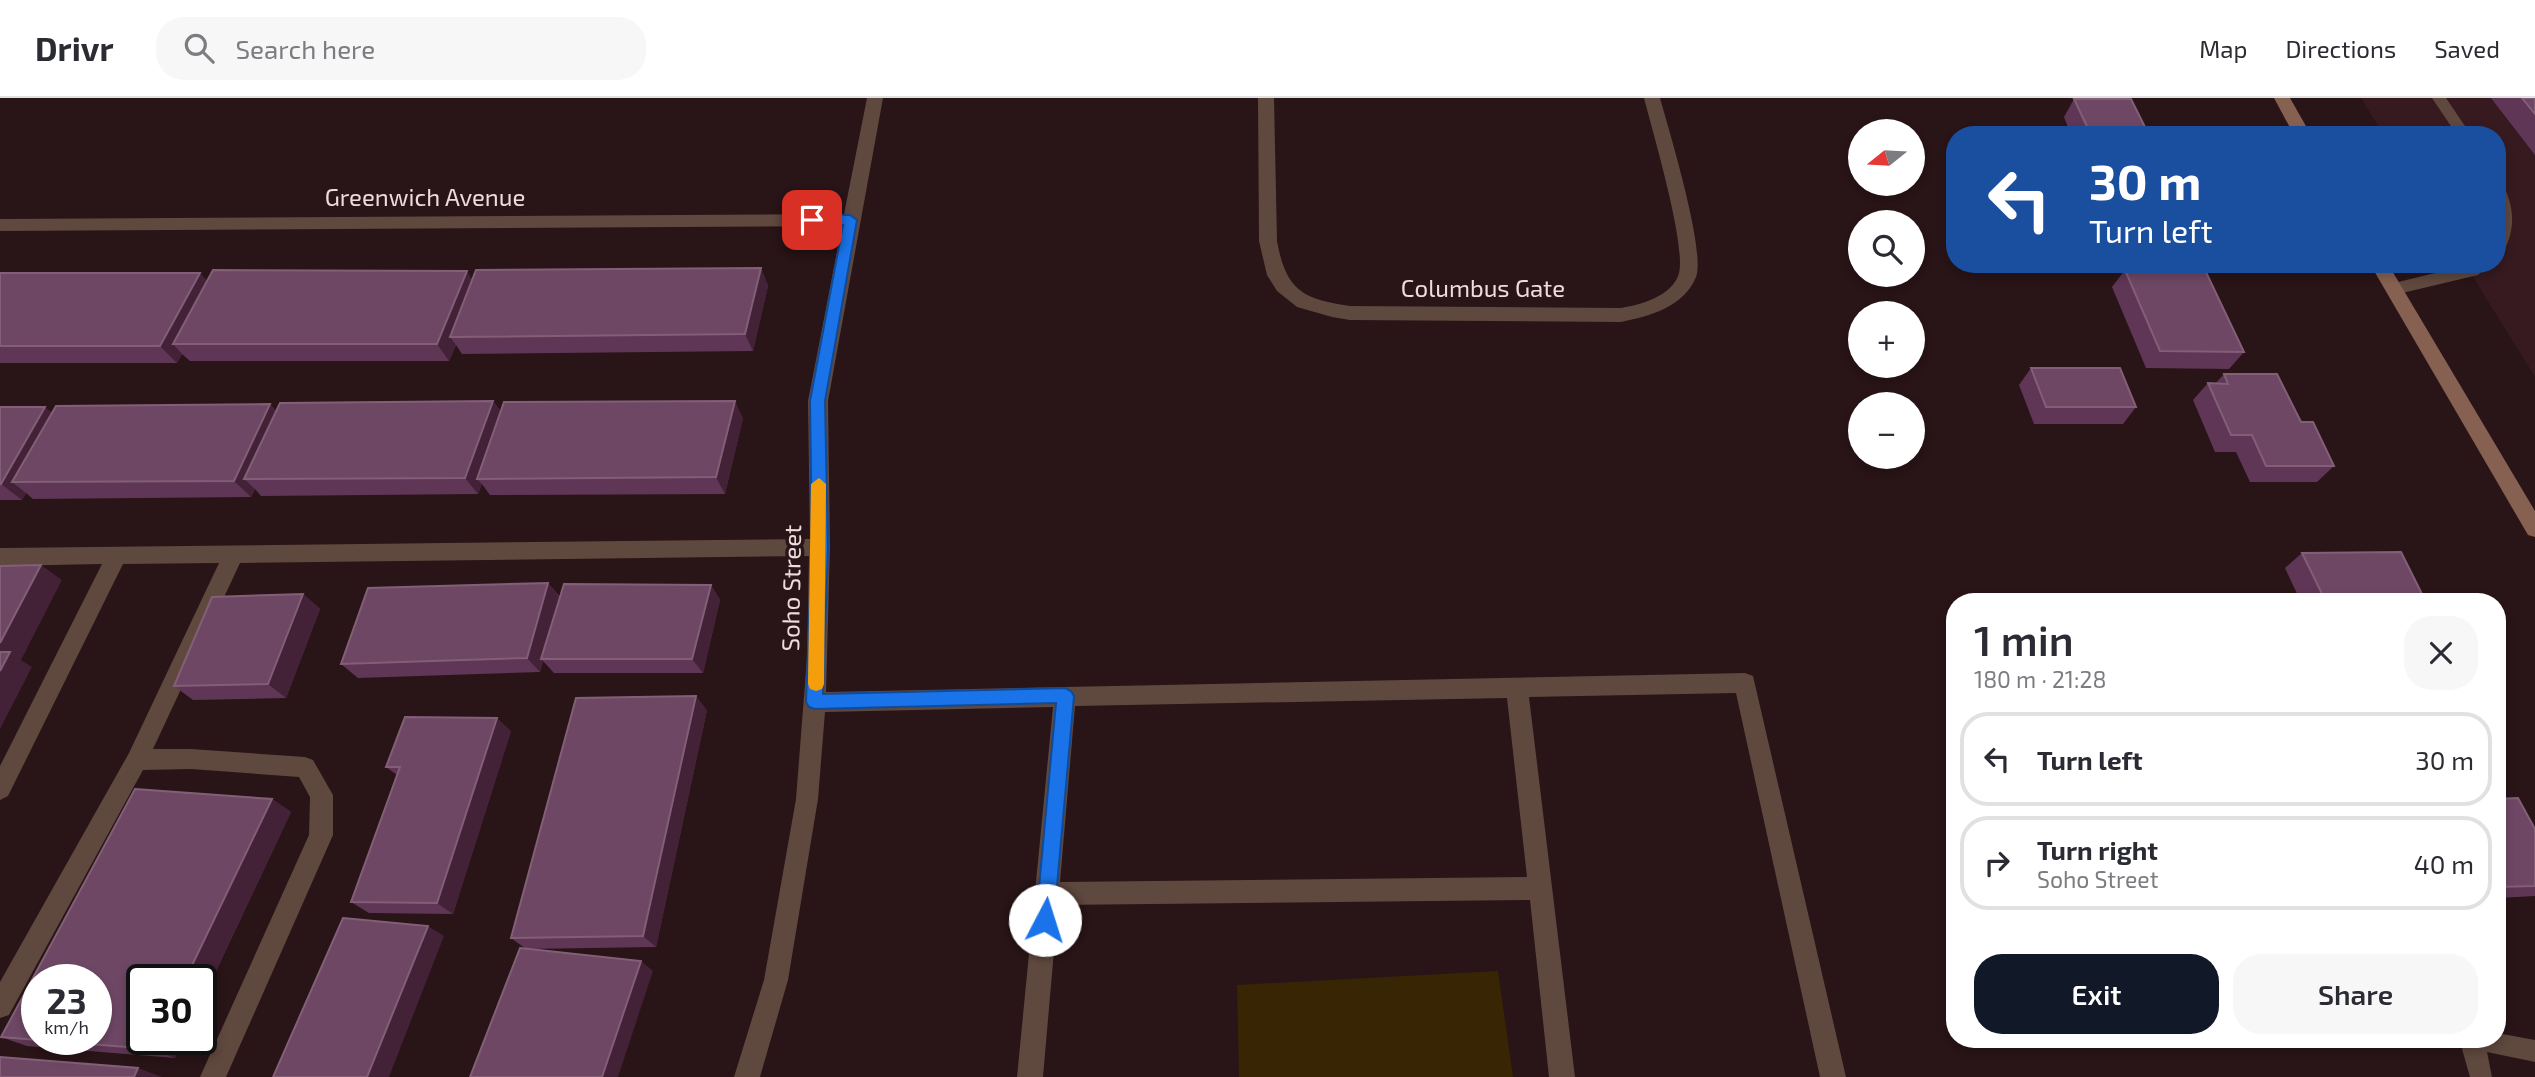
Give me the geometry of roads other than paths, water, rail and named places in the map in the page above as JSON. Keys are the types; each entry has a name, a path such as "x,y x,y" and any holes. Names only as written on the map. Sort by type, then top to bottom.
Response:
{"main road":[{"path":"2282,98 2298,126"},
{"path":"2384,273 2535,529"}],"street":[{"name":"Soho Street","path":"747,1077 776,980 807,799 815,702 820,547 818,401 850,220 876,98"},
{"name":"Columbus Gate","path":"1266,98 1270,264 1277,282 1294,297 1316,308 1350,313 1594,314 1631,313 1659,305 1676,290 1689,273 1688,247 1652,98"},
{"name":"Greenwich Avenue","path":"0,225 850,220"},
{"path":"0,557 116,558 234,553 820,547"},
{"path":"0,1006 137,760 234,553"},
{"path":"0,789 116,558"},
{"path":"815,702 1745,683 1833,1077"},
{"path":"1517,686 1562,1077"},
{"path":"1030,1077 1065,696"},
{"path":"137,760 191,759 305,767 323,795 321,835 212,1077"},
{"path":"1047,894 1540,888"}],"lane":[{"path":"2439,98 2458,126"},
{"path":"2506,212 2506,233"},
{"path":"2394,289 2464,273"},
{"path":"2506,1045 2535,1051"},
{"path":"2474,1048 2481,1077"}]}
